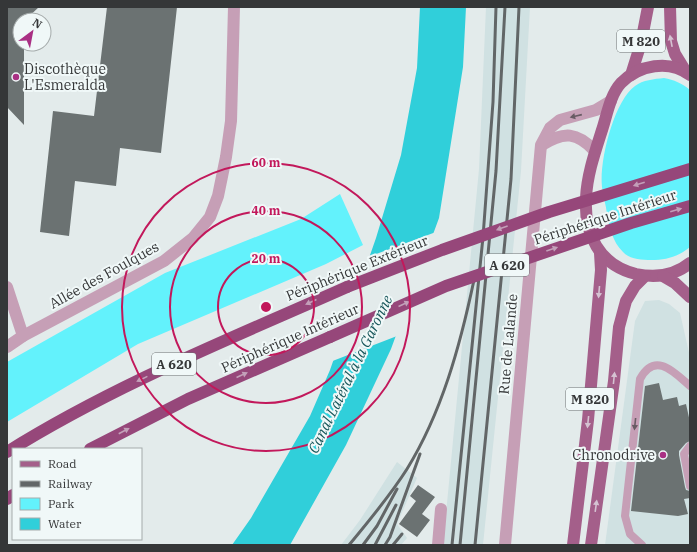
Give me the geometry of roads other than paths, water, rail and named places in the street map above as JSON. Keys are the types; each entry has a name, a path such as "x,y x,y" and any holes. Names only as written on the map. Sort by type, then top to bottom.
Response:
{"highway":[{"name":"Périphérique Extérieur","path":"13,448 106,396 166,367 347,286 549,212 690,169"},
{"name":"Périphérique Intérieur","path":"92,448 188,399 446,286 618,227 690,206"}],"main road":[{"name":"M 820","path":"631,75 641,43 648,7"},
{"name":"M 820","path":"670,7 671,41 675,54 688,73"},
{"path":"688,73 672,67 660,65 646,67 631,75 620,84 611,101 595,151 586,198 587,220 593,239 600,254 614,266 631,273 645,276 663,276 678,271 690,263"},
{"name":"M 820","path":"573,545 588,420 601,270 600,254"},
{"name":"M 820","path":"590,545 614,381 619,327 626,301 635,286 645,276"},
{"path":"663,276 690,297"}],"street":[{"name":"Allée des Foulques","path":"7,347 23,336 164,261 193,238 210,217 218,196 226,158 231,121 234,7"},
{"name":"Rue de Lalande","path":"505,545 541,145 550,128 560,120 596,110 611,101"},
{"path":"541,145 553,138 564,135 579,138 595,151"},
{"path":"7,287 23,336"},
{"path":"438,545 441,509"}],"lane":[{"path":"642,545 630,534 625,516 640,379 645,370 656,365 669,367 690,386"},
{"path":"690,446 684,454 690,486"}],"water":[{"name":"Canal Latéral à la Garonne","path":"420,7 466,7 463,67 439,218 391,349 346,445 290,545 232,545 251,518 310,416 330,370 376,238 401,155 417,68"}],"railway":[{"path":"452,545 483,237 493,102 496,7"},
{"path":"460,545 496,171 505,7"},
{"path":"475,545 511,179 519,7"},
{"path":"349,545 379,508 407,469 430,425 440,402 456,354 474,280"},
{"path":"385,545 390,537 420,454"},
{"path":"363,545 377,526 397,489"},
{"path":"375,545 396,505"},
{"path":"393,545 402,534"}],"place":[{"name":"Discothèque L'Esmeralda","path":"16,77"},
{"name":"Chronodrive","path":"663,455"}]}
